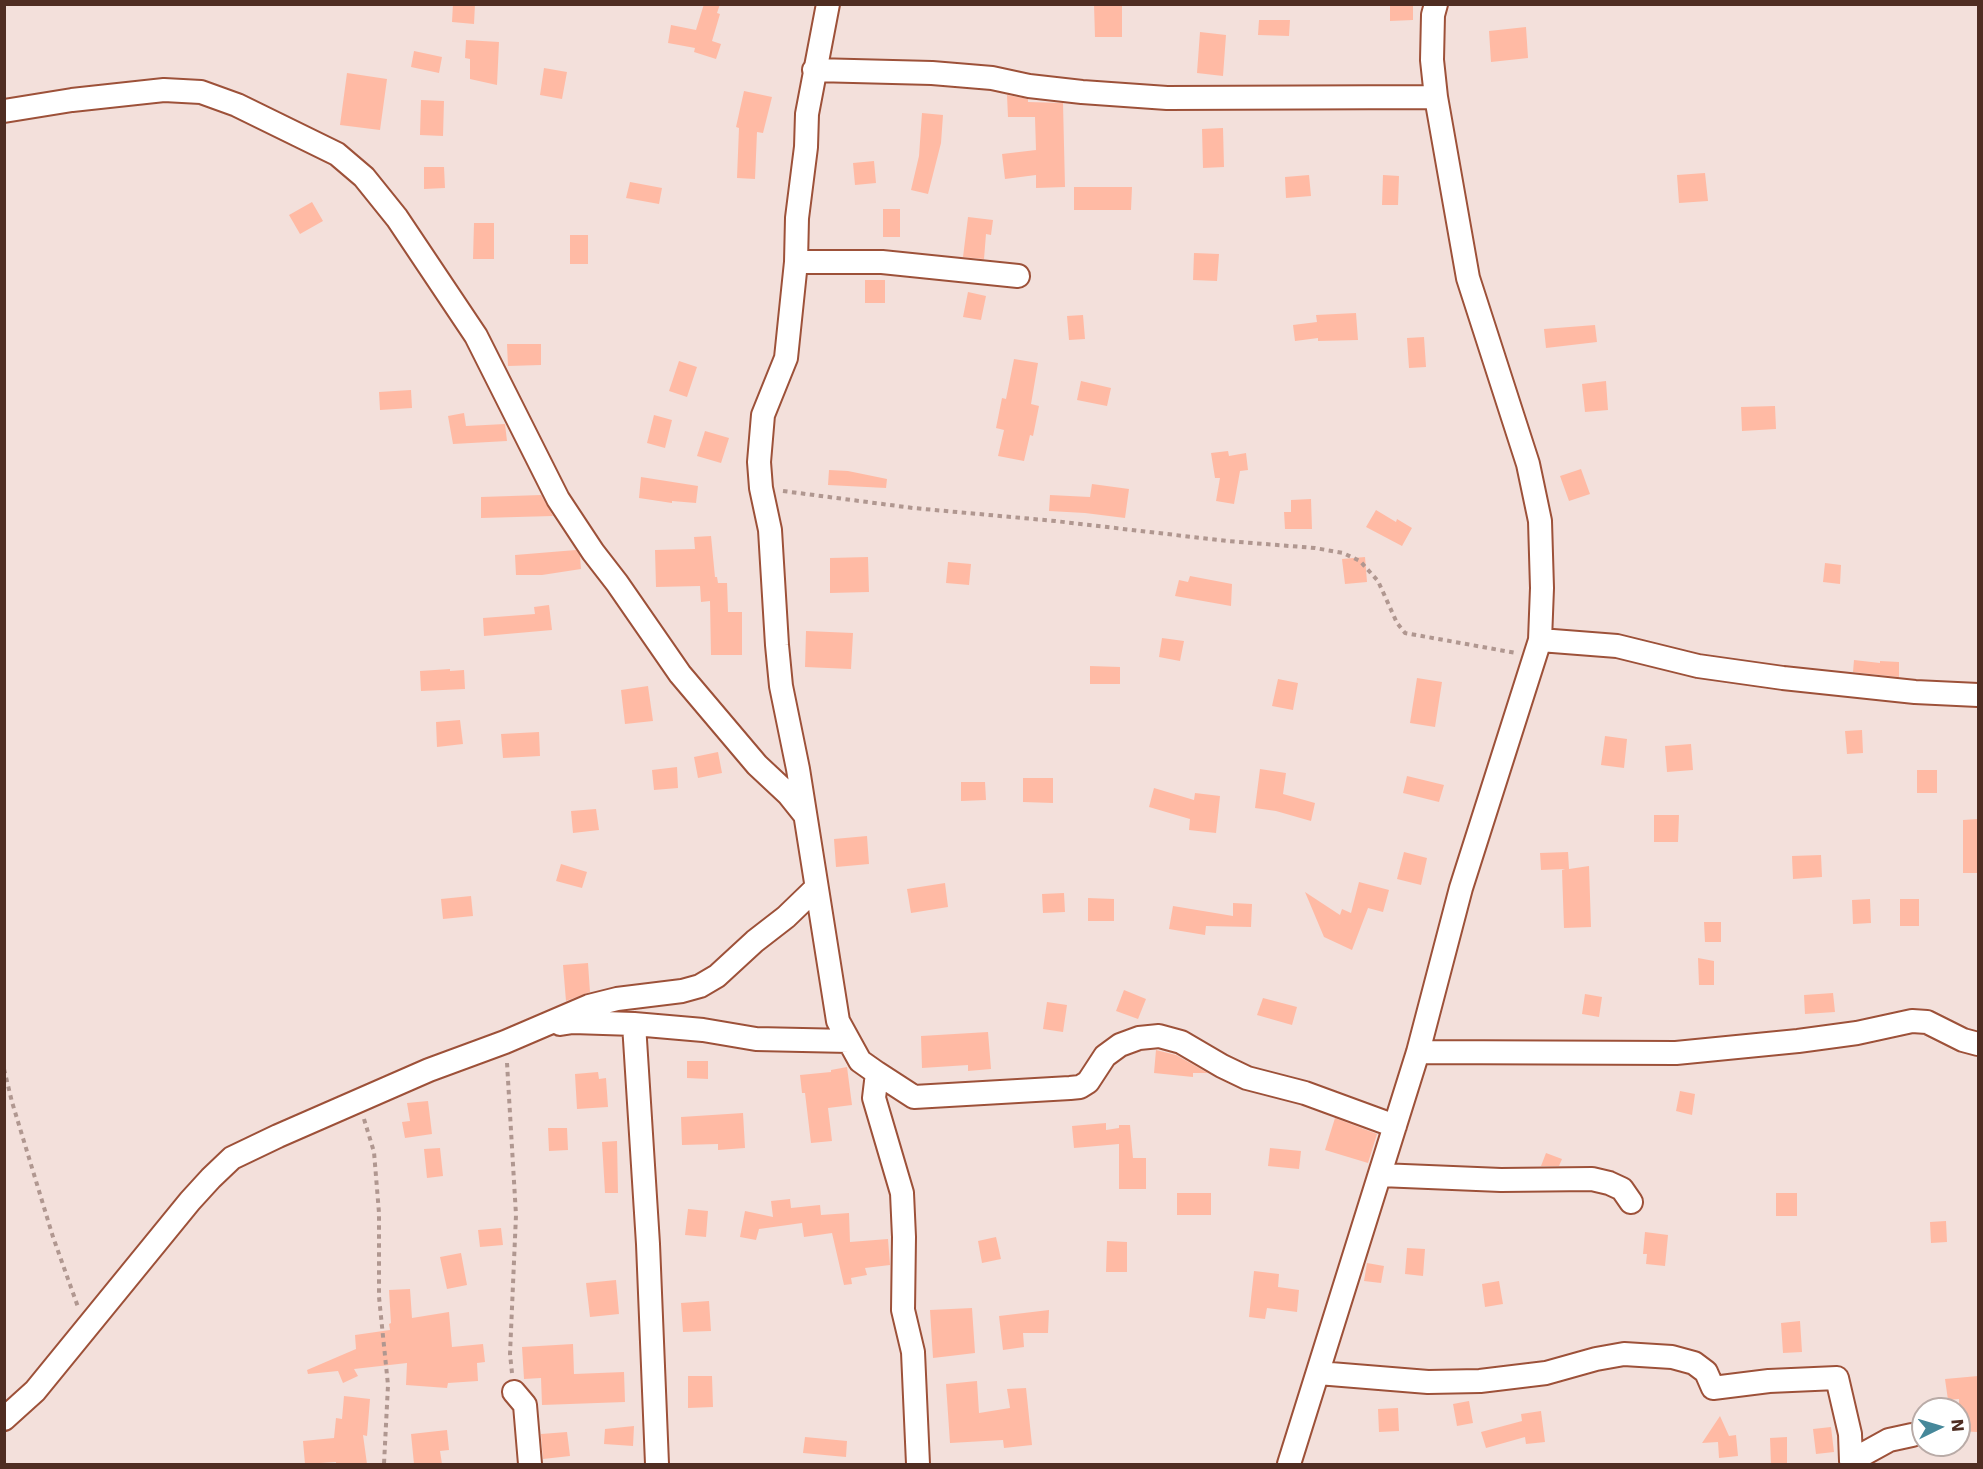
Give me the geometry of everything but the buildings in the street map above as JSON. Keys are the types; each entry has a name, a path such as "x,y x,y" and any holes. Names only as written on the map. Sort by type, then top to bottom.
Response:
{"street":[{"path":"828,4 807,114 806,147 796,218 796,262 786,358 763,415 759,462 761,488 770,530 781,686 798,769 838,1021 860,1061 914,1096 1080,1087 1088,1082 1105,1056 1120,1045 1139,1038 1159,1036 1181,1042 1221,1066 1247,1078 1305,1094 1395,1126"},
{"path":"1289,1464 1418,1052 1461,888 1537,648 1542,588 1540,522 1527,464 1468,278 1436,97 1432,60 1433,15 1436,4"},
{"path":"814,70 932,73 992,78 1029,86 1082,92 1167,98 1436,97"},
{"path":"4,111 72,100 164,90 201,92 237,105 337,154 364,177 397,218 476,336 558,499 593,552 618,583 680,674 757,765 788,794 805,815"},
{"path":"796,262 882,262 1017,276"},
{"path":"1537,648 1617,646 1698,666 1773,677 1915,692 1978,694"},
{"path":"4,1419 35,1391 190,1201 232,1158 429,1070 505,1042 589,1006 700,986 717,976 816,888"},
{"path":"1418,1052 1676,1053 1798,1041 1857,1033 1912,1021 1927,1022 1963,1040 1978,1044"},
{"path":"543,1026 573,1022 634,1024 703,1030 756,1039 849,1041"},
{"path":"634,1024 648,1244 657,1464"},
{"path":"877,1073 874,1098 902,1193 903,1310 913,1352 918,1464"},
{"path":"1380,1174 1501,1180 1592,1179 1622,1189 1631,1202"},
{"path":"1318,1373 1428,1382 1480,1381 1546,1373 1624,1354 1672,1357 1694,1363 1706,1372 1713,1388 1769,1381 1837,1378 1850,1434 1852,1463 1889,1440 1911,1436"},
{"path":"514,1392 525,1405 530,1464"}],"path":[{"path":"761,488 914,508 1055,520 1227,541 1315,548 1342,553 1360,561 1378,581 1397,623 1406,633 1537,648"},
{"path":"505,1042 516,1215 510,1354 514,1392"},
{"path":"4,1070 53,1237 86,1330"},
{"path":"358,1101 374,1152 379,1213 379,1297 388,1385 384,1464"}]}
